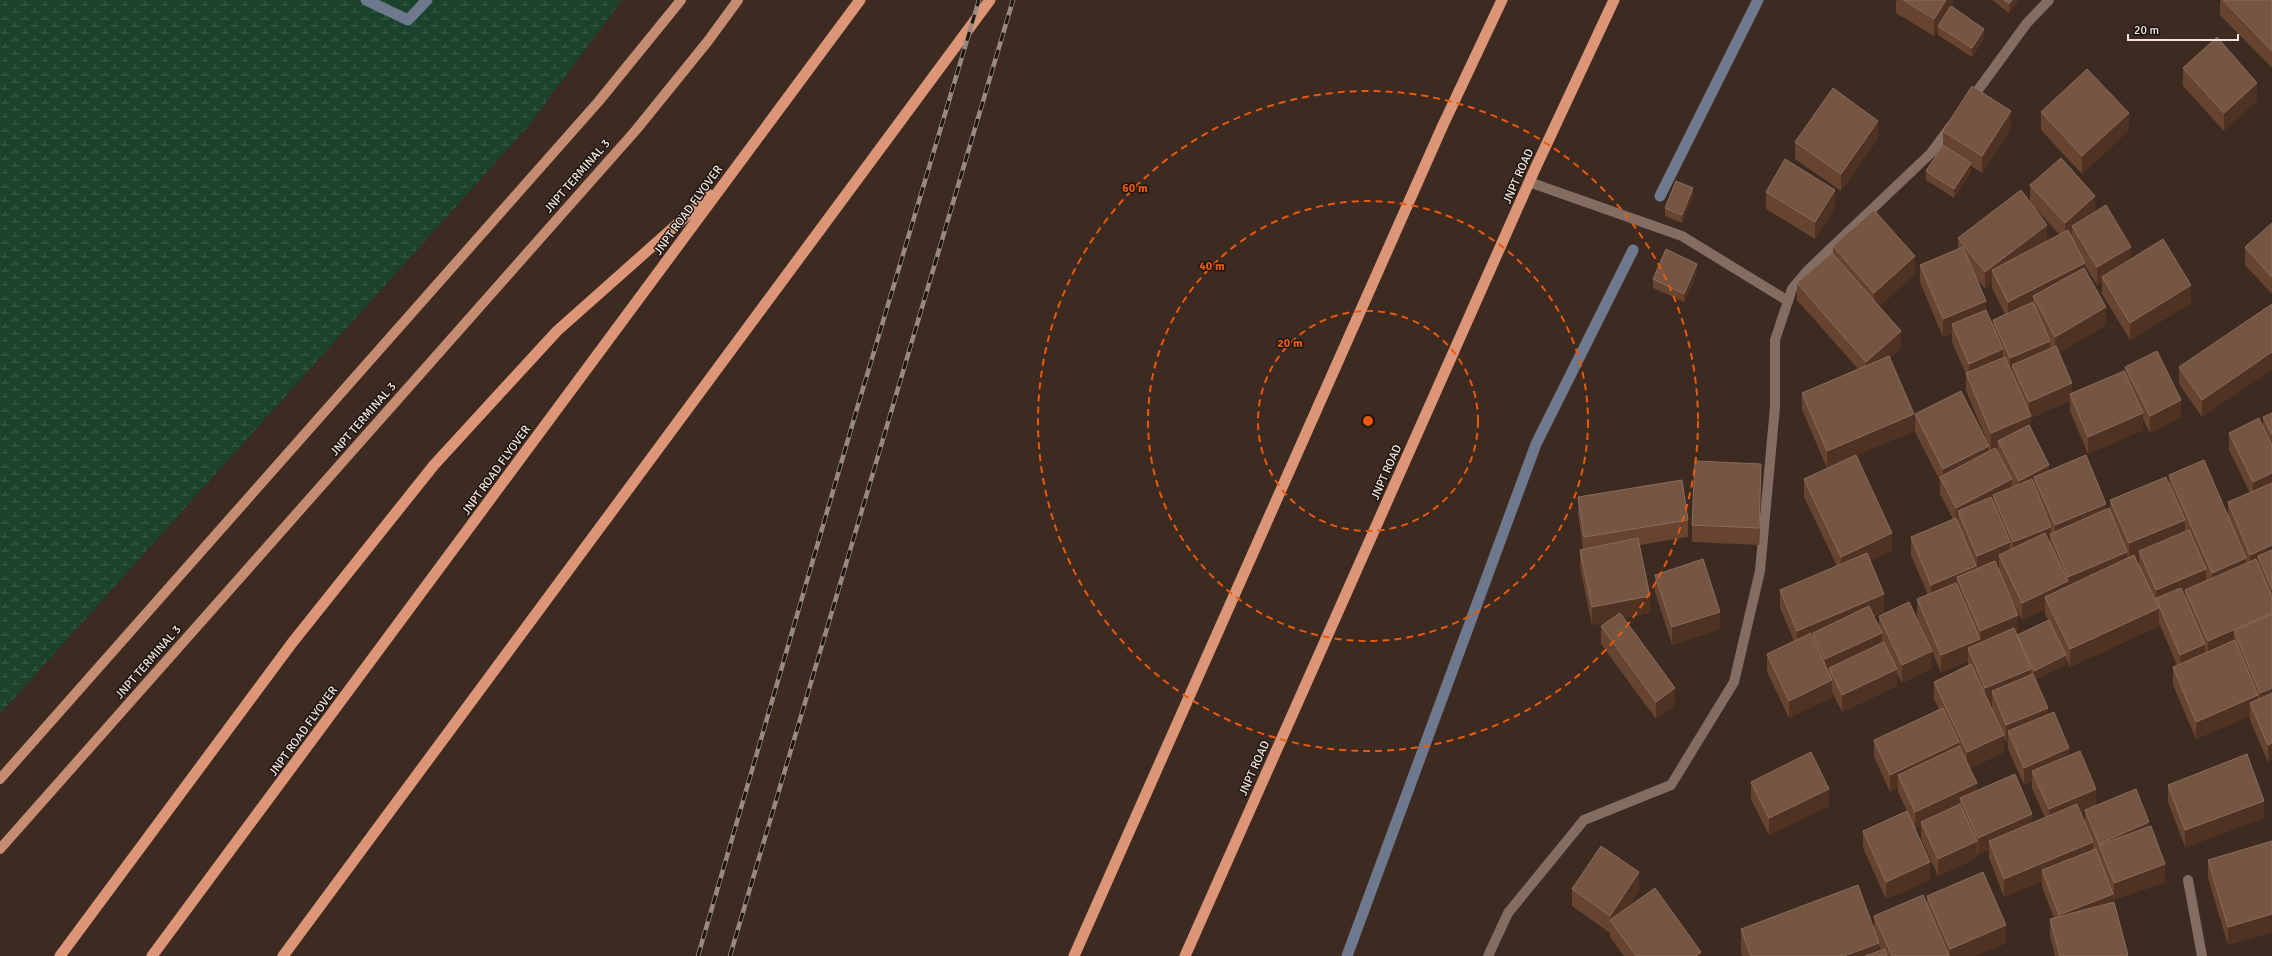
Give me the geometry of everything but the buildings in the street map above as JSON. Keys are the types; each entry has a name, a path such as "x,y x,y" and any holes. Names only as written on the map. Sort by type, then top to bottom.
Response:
{"highway":[{"name":"JNPT ROAD FLYOVER","path":"152,956 860,0"},
{"path":"283,956 990,0"},
{"path":"1074,956 1443,125 1502,0"},
{"name":"JNPT ROAD","path":"1185,956 1529,182 1614,0"},
{"path":"60,956 292,643 434,465 557,331 727,180"}],"main road":[{"path":"0,779 599,101 681,0"},
{"name":"JNPT TERMINAL 3","path":"0,849 636,130 708,41 738,0"}],"street":[{"path":"1488,956 1508,913 1584,820 1671,785 1734,682 1760,571 1775,407 1775,340 1792,289 1808,270 1931,153 2027,23 2048,0"},
{"path":"1529,182 1682,236 1788,301"},
{"path":"2188,880 2202,956"}],"green space":[{"path":"0,0 622,0 529,125 0,714"}],"waterway":[{"path":"366,0 408,20 427,0"},
{"path":"1660,196 1758,0"},
{"path":"1347,956 1536,444 1633,250"}],"railway":[{"path":"698,956 856,412 979,0"},
{"path":"730,956 1013,0"}]}
